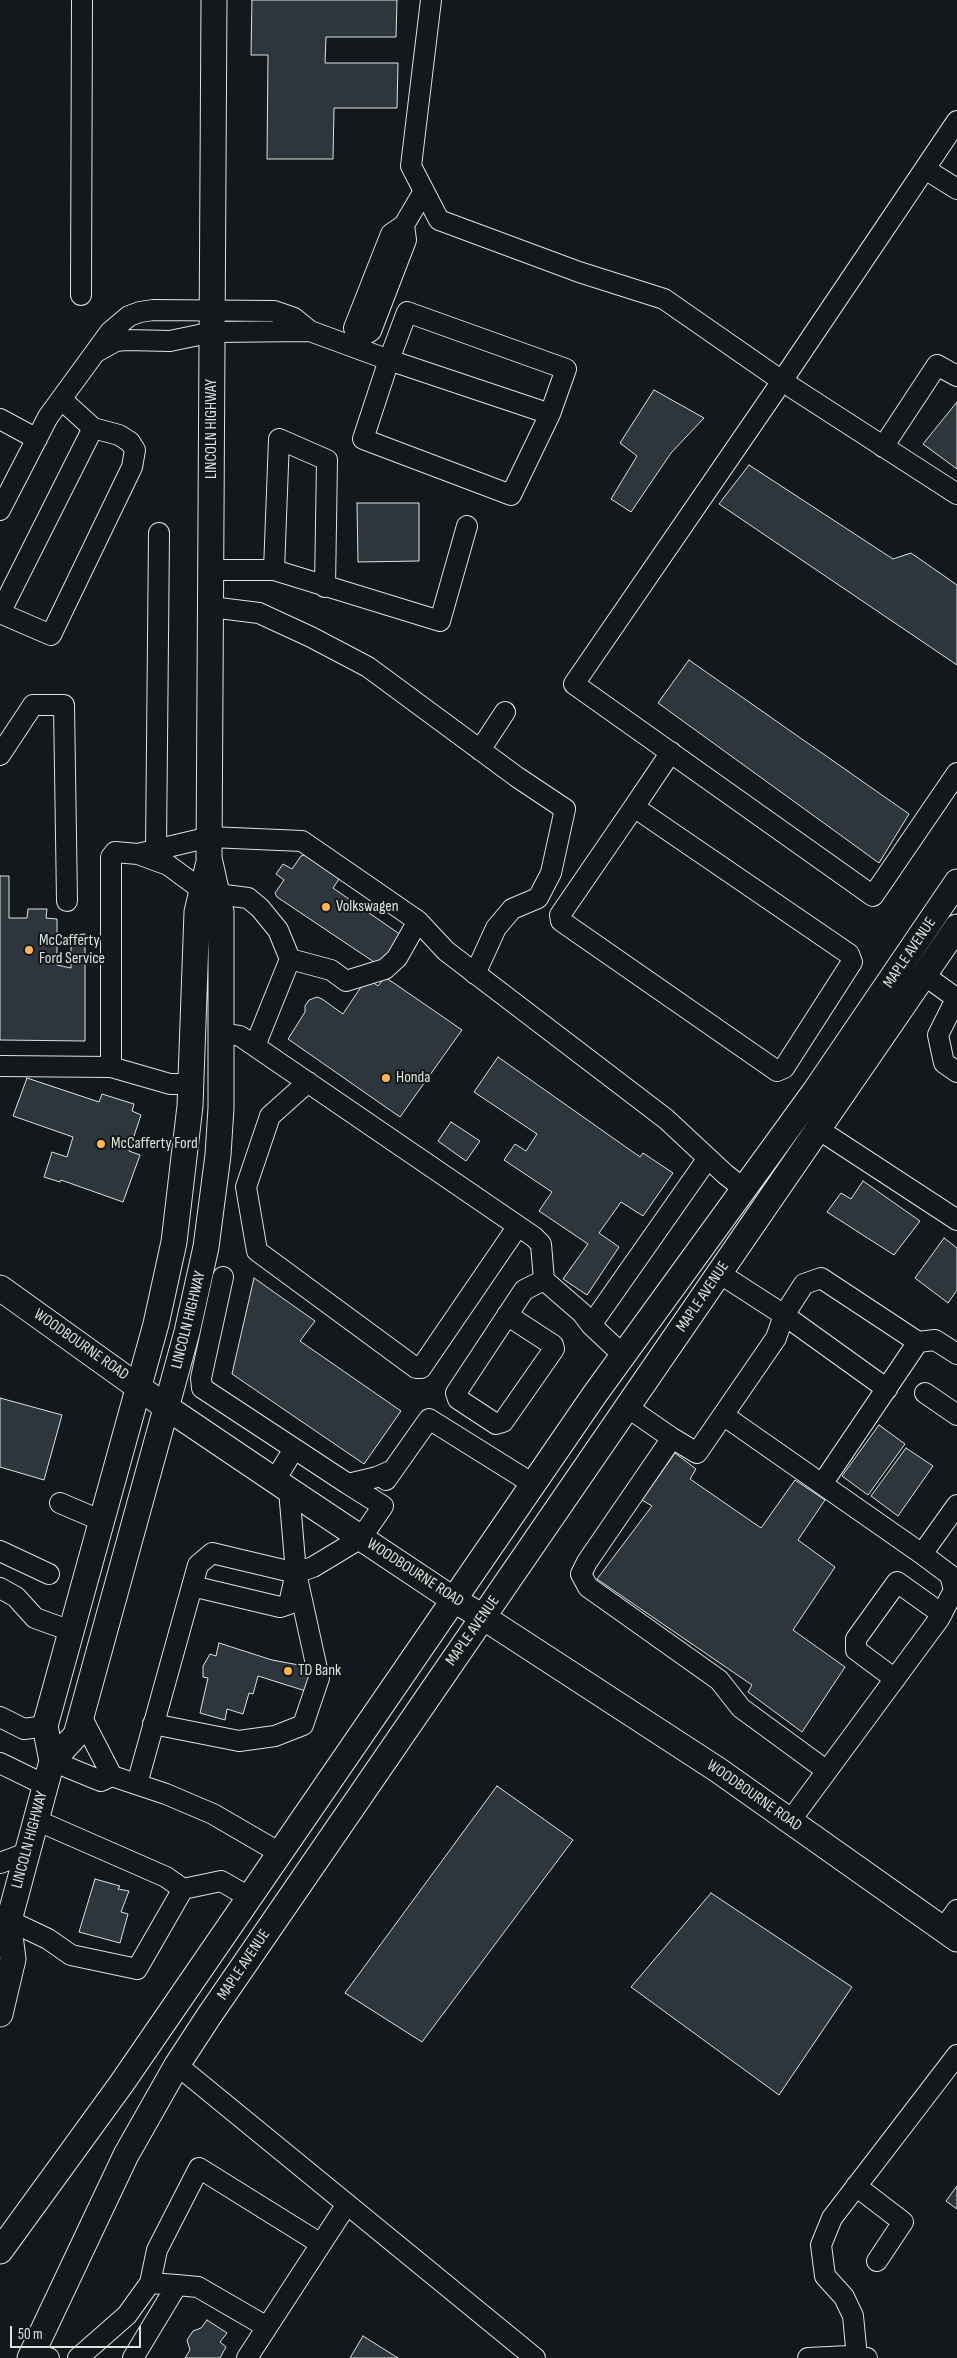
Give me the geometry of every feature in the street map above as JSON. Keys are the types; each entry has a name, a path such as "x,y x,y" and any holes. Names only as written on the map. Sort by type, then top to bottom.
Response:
{"main road":[{"name":"LINCOLN HIGHWAY","path":"0,2014 13,1958 5,1916 27,1853 52,1761 76,1735 166,1407 197,1340 197,1291 212,1207 221,1108 222,1034 221,912 210,892 214,0"},
{"name":"MAPLE AVENUE","path":"0,2251 182,1996 623,1356 815,1091 957,882"},
{"name":"LINCOLN HIGHWAY","path":"52,1761 34,1728 72,1631 139,1386 174,1242 186,1152 191,1084 197,912 210,892"},
{"name":"MAPLE AVENUE","path":"36,2358 122,2164 178,2065 957,927"},
{"name":"WOODBOURNE ROAD","path":"0,1288 166,1407 361,1538 710,1764 790,1821 952,1926"},
{"path":"178,2065 173,2034 182,1996"}],"street":[{"path":"81,295 82,0"},
{"path":"430,0 411,166 438,220 579,272 664,299 782,381 957,494"},
{"path":"957,121 782,381 574,684 873,896 957,773"},
{"path":"925,169 957,188"},
{"path":"360,343 354,328 391,234 404,225 424,191"},
{"path":"0,510 36,439 61,399 119,322 135,314 153,310 213,321"},
{"path":"94,353 116,341 170,341 213,321 274,311 294,318 310,331 360,343 389,360 550,414"},
{"path":"407,312 566,369 550,414 511,495 363,439 407,312"},
{"path":"883,447 938,365 957,376"},
{"path":"61,399 93,428 119,435 130,442 135,450 132,467 51,635 0,613 93,428"},
{"path":"0,418 36,439"},
{"path":"274,570 279,439 327,460 326,587"},
{"path":"211,570 274,570 440,621 466,526"},
{"path":"147,851 159,533"},
{"path":"211,607 259,613 368,667 480,750 565,808 551,873 538,898 512,909 496,928 474,974"},
{"path":"0,756 33,705 64,705 67,901"},
{"path":"480,750 505,712"},
{"path":"634,807 849,954 852,962 784,1068 776,1070 561,921 560,915 671,752"},
{"path":"111,1068 111,857 115,852 210,848 302,841 418,921 446,952 666,1119 744,1189"},
{"path":"147,851 210,892 248,898 260,908 278,930 290,959 255,1046"},
{"path":"290,959 331,970 346,981 385,969 397,958 418,921"},
{"path":"924,975 957,998 938,1035 944,1063 957,1072"},
{"path":"222,1034 240,1036 518,1226 541,1244 544,1280 582,1313 591,1325 623,1356"},
{"path":"0,1066 111,1068 170,1084 191,1084"},
{"path":"308,1082 270,1116 246,1187 257,1251 416,1368 421,1368 518,1226"},
{"path":"818,1129 957,1220"},
{"path":"591,1325 708,1158"},
{"path":"719,1273 784,1316 887,1389"},
{"path":"137,1784 198,1565 212,1554 296,1573 314,1567 361,1538 383,1506 202,1388 197,1340 223,1277"},
{"path":"627,1408 697,1453 776,1338 784,1316 804,1284 821,1278 918,1342 935,1340 957,1354"},
{"path":"507,1315 552,1345 554,1349 503,1422 496,1424 458,1399 456,1393 507,1315 524,1290 544,1280"},
{"path":"822,1484 918,1342"},
{"path":"925,1393 957,1415"},
{"path":"450,1431 466,1404"},
{"path":"723,1415 922,1554 950,1575 956,1588 942,1614 790,1821"},
{"path":"372,1499 430,1419 534,1484"},
{"path":"672,1438 587,1562 581,1574 588,1587 719,1680 741,1708 827,1771"},
{"path":"153,1724 239,1741 275,1736 303,1725 319,1678 296,1573 282,1485 294,1449"},
{"path":"348,1484 377,1477 393,1470"},
{"path":"60,1503 102,1521"},
{"path":"922,1554 957,1505"},
{"path":"0,1551 49,1574"},
{"path":"192,1586 280,1607 289,1604 296,1573"},
{"path":"895,1678 856,1650 856,1639 897,1582 942,1614"},
{"path":"0,1588 16,1597 35,1618 72,1631"},
{"path":"81,1716 112,1776"},
{"path":"0,1717 34,1728"},
{"path":"52,1761 101,1781 112,1776 166,1794 212,1814 280,1853"},
{"path":"0,1763 44,1785"},
{"path":"36,1820 166,1877 183,1889 221,1881 250,1898"},
{"path":"0,1863 27,1853"},
{"path":"5,1916 48,1938 71,1955 137,1969 183,1889"},
{"path":"808,2358 862,2357 853,2316 844,2297 825,2276 821,2245 832,2218 957,2055"},
{"path":"178,2065 536,2358"},
{"path":"78,2358 127,2315 150,2283 156,2250 199,2168 321,2244"},
{"path":"856,2186 903,2222 877,2261"},
{"path":"247,2358 346,2204"},
{"path":"150,2283 198,2287 267,2326"},
{"path":"133,2358 178,2285"}],"building":[{"path":"252,0 397,0 396,37 326,37 325,63 398,63 397,108 334,108 333,159 267,159 268,55 251,55"},
{"path":"654,390 704,418 671,453 631,512 611,499 637,456 620,443"},
{"path":"957,402 957,469 923,444"},
{"path":"749,465 893,559 911,553 957,585 957,665 719,504"},
{"path":"357,503 419,503 419,561 358,562"},
{"path":"689,660 909,814 879,863 658,703"},
{"name":"Volkswagen","path":"305,855 339,879 333,888 401,935 380,966 277,897 275,893 284,880 276,874 283,864 292,869 301,856"},
{"name":"McCafferty Ford Service","path":"0,876 9,876 9,918 27,918 28,909 47,909 46,918 57,919 57,965 71,968 71,935 85,934 85,1041 0,1040"},
{"name":"Honda","path":"385,977 462,1030 400,1117 288,1039 305,1012 305,1006 309,1000 317,997 322,999 343,1014 367,978 378,986"},
{"path":"498,1057 640,1157 643,1153 673,1173 643,1216 621,1202 599,1233 619,1247 587,1295 563,1279 588,1244 539,1211 552,1192 504,1160 515,1144 526,1151 537,1134 474,1092"},
{"name":"McCafferty Ford","path":"27,1078 99,1102 102,1094 134,1104 132,1111 141,1115 129,1151 140,1155 123,1202 61,1180 60,1182 44,1177 52,1152 67,1157 73,1137 13,1116"},
{"path":"451,1122 480,1141 466,1161 438,1141"},
{"path":"863,1181 920,1221 894,1255 827,1212 841,1193 851,1199"},
{"path":"944,1238 957,1248 957,1290 948,1303 915,1278"},
{"path":"254,1278 315,1321 300,1341 401,1411 364,1464 232,1374"},
{"path":"0,1398 62,1415 44,1480 0,1467"},
{"path":"879,1425 905,1444 868,1495 842,1476"},
{"path":"906,1448 933,1466 898,1516 871,1496"},
{"path":"675,1453 696,1469 690,1479 761,1528 795,1480 825,1500 798,1540 835,1567 793,1630 845,1667 802,1732 748,1692 752,1685 597,1579 652,1506 642,1500"},
{"path":"219,1643 272,1660 315,1668 309,1692 258,1676 253,1694 249,1693 243,1714 227,1709 225,1720 200,1713 208,1678 203,1677 203,1666 210,1654 216,1656"},
{"path":"497,1786 573,1840 422,2042 345,1993"},
{"path":"95,1879 120,1886 118,1889 129,1891 121,1912 128,1914 120,1943 79,1932"},
{"path":"711,1893 852,1987 779,2095 631,1987"},
{"path":"957,2186 957,2209 946,2201"},
{"path":"207,2320 227,2333 220,2342 226,2347 220,2358 185,2358 190,2350 187,2340 193,2331 201,2328"},
{"path":"363,2336 398,2358 350,2358"}],"place":[{"name":"Volkswagen","path":"326,907"},
{"name":"McCafferty Ford Service","path":"29,950"},
{"name":"Honda","path":"386,1078"},
{"name":"McCafferty Ford","path":"101,1144"},
{"name":"TD Bank","path":"288,1671"}]}
